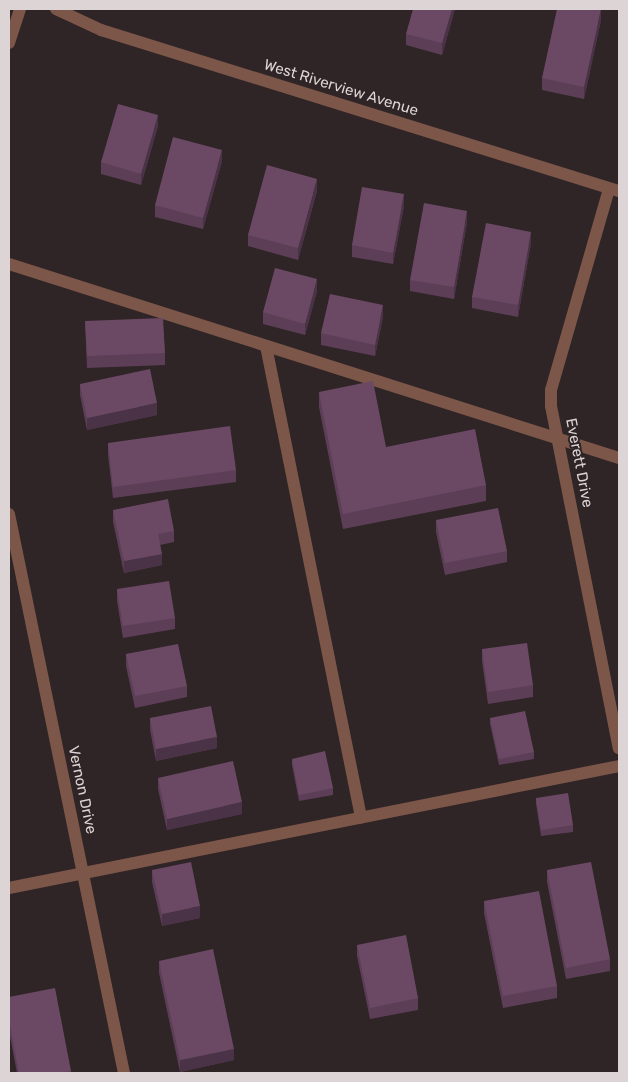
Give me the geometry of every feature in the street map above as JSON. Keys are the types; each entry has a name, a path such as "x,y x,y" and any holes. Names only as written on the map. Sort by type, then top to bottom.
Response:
{"street":[{"path":"9,44 20,9"},
{"name":"West Riverview Avenue","path":"56,9 101,30 614,190"},
{"name":"Everett Drive","path":"614,190 551,390 551,406 619,748"},
{"path":"9,264 619,458"},
{"path":"266,346 361,818"},
{"name":"Vernon Drive","path":"9,514 124,1073"},
{"path":"9,888 619,766"}],"building":[{"path":"413,9 452,9 442,43 406,34"},
{"path":"557,9 601,9 584,87 542,78"},
{"path":"118,104 158,115 141,174 101,162"},
{"path":"173,137 222,150 203,218 155,205"},
{"path":"267,165 317,179 298,248 248,235"},
{"path":"362,187 404,194 393,253 352,245"},
{"path":"424,203 467,211 454,287 410,280"},
{"path":"486,223 531,232 518,305 472,297"},
{"path":"275,268 317,279 305,324 263,312"},
{"path":"330,294 383,305 375,345 321,333"},
{"path":"163,318 165,353 87,356 85,321"},
{"path":"150,369 157,403 87,418 80,384"},
{"path":"373,381 386,447 475,429 486,485 343,514 319,392"},
{"path":"230,426 236,470 113,487 108,443"},
{"path":"168,499 174,531 158,534 162,554 124,561 113,510"},
{"path":"498,508 507,551 445,563 436,520"},
{"path":"169,581 175,618 123,626 117,589"},
{"path":"527,643 533,685 488,692 482,649"},
{"path":"178,644 187,686 135,696 126,654"},
{"path":"211,706 217,737 156,749 150,718"},
{"path":"525,711 534,752 499,759 490,718"},
{"path":"325,751 333,788 299,795 292,759"},
{"path":"233,761 242,802 167,819 158,778"},
{"path":"568,793 573,825 541,830 536,798"},
{"path":"191,862 200,906 162,914 152,870"},
{"path":"591,862 610,959 566,968 547,870"},
{"path":"539,891 557,986 503,996 484,901"},
{"path":"406,935 418,998 370,1008 357,945"},
{"path":"213,949 234,1049 180,1060 159,961"},
{"path":"55,988 71,1071 19,1073 9,1020 9,997"}]}
